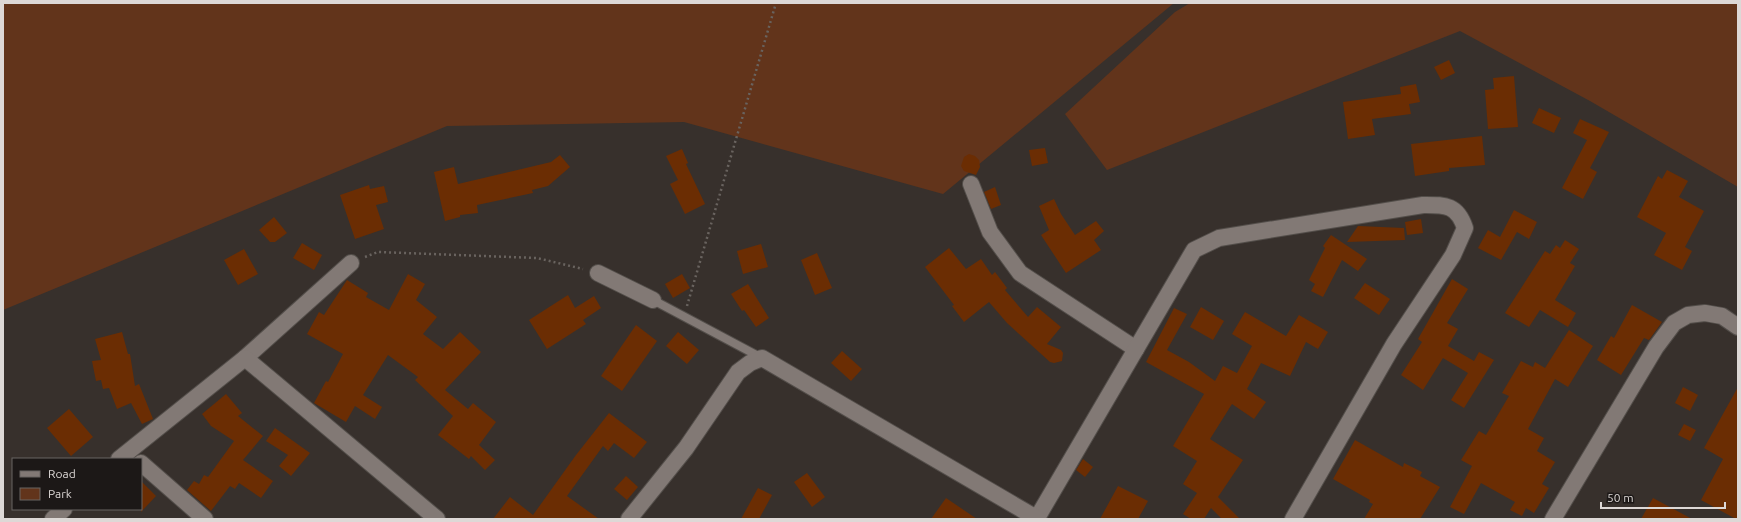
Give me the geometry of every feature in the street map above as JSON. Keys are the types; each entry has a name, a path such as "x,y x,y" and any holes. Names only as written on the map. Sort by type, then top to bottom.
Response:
{"street":[{"path":"971,184 990,232 1020,273 1136,349"},
{"path":"629,519 686,448 738,372 750,362 762,358 1037,519 1194,250 1219,238 1423,205 1444,205 1455,210 1462,219 1465,228 1453,255 1394,344 1293,519"},
{"path":"127,456 245,358 351,263"},
{"path":"598,273 653,300"},
{"path":"1553,519 1656,347 1674,323 1688,315 1705,313 1722,316 1738,327"},
{"path":"245,358 437,519"},
{"path":"142,464 205,519"},
{"path":"53,519 63,510"}],"lane":[{"path":"653,300 762,358"}],"path":[{"path":"684,316 776,3"},
{"path":"351,263 378,252 537,258 598,273"}],"green space":[{"path":"3,3 1174,3 943,194 684,122 447,126 3,310"},
{"path":"1190,3 1738,3 1738,187 1590,101 1460,31 1107,170 1065,114 1175,12"}],"building":[{"path":"1449,60 1455,73 1441,80 1434,67"},
{"path":"1514,76 1518,127 1488,129 1485,90 1494,89 1493,78"},
{"path":"1416,84 1420,102 1409,104 1411,114 1372,119 1375,135 1348,139 1343,102 1401,94 1400,87"},
{"path":"1539,108 1561,118 1554,133 1532,123"},
{"path":"1580,119 1609,132 1590,168 1597,172 1583,199 1562,188 1587,140 1573,133"},
{"path":"1482,136 1485,165 1449,168 1449,171 1415,176 1411,144"},
{"path":"1045,148 1048,163 1032,166 1029,150"},
{"path":"682,149 688,163 686,164 705,204 685,214 670,184 678,180 666,156"},
{"path":"969,154 975,156 979,160 980,167 976,175 964,171 961,166 964,157"},
{"path":"560,155 570,167 548,186 532,190 533,193 477,205 478,213 460,215 460,217 445,221 434,172 454,167 458,184 551,162"},
{"path":"1667,170 1688,181 1679,197 1704,211 1685,247 1692,251 1682,270 1654,255 1666,233 1637,217 1658,176 1662,179"},
{"path":"369,185 370,189 384,186 388,202 376,205 384,229 355,239 340,195"},
{"path":"995,187 1001,205 991,209 984,192"},
{"path":"1054,199 1061,214 1075,235 1096,221 1104,231 1094,240 1101,250 1066,273 1041,235 1049,230 1039,206"},
{"path":"1514,210 1537,222 1529,239 1517,232 1501,260 1478,248 1488,230 1500,237"},
{"path":"274,217 287,233 275,242 270,242 259,230"},
{"path":"1421,219 1423,233 1407,235 1405,222"},
{"path":"1358,226 1404,228 1405,240 1347,242"},
{"path":"1331,235 1367,259 1358,271 1342,260 1323,297 1311,291 1315,284 1309,280 1325,248 1323,246"},
{"path":"1565,240 1579,249 1570,263 1575,266 1555,300 1576,313 1568,327 1540,310 1529,327 1505,313 1545,251 1550,254 1556,245 1560,248"},
{"path":"302,243 322,255 314,270 293,258"},
{"path":"761,244 768,267 743,274 737,251"},
{"path":"949,248 966,269 981,259 992,275 995,272 1007,288 1005,290 1028,317 1037,307 1061,327 1047,344 1061,350 1063,353 1062,361 1054,363 1050,362 1007,323 989,302 964,322 952,306 954,305 925,267"},
{"path":"244,249 258,274 238,285 224,260"},
{"path":"817,253 832,288 815,295 801,260"},
{"path":"408,274 425,284 416,300 437,317 423,334 443,349 460,332 481,352 445,390 468,409 473,403 496,422 479,445 495,460 485,470 471,456 469,459 438,435 453,416 415,380 418,377 388,355 363,395 382,407 375,419 355,406 346,422 314,403 326,381 328,382 343,354 307,334 319,312 324,315 347,280 368,293 366,297 389,310"},
{"path":"682,274 690,288 673,298 665,284"},
{"path":"1452,279 1468,289 1447,323 1458,329 1448,346 1474,361 1479,352 1494,360 1464,408 1451,400 1468,373 1443,358 1423,390 1401,375 1422,342 1418,339"},
{"path":"1365,283 1390,299 1379,315 1354,298"},
{"path":"748,284 769,318 756,327 744,310 742,311 731,294"},
{"path":"568,295 575,308 594,296 601,308 583,320 586,324 547,349 529,320"},
{"path":"1632,305 1662,322 1649,340 1644,338 1621,375 1597,360 1611,336 1614,338"},
{"path":"1201,307 1224,321 1213,340 1190,327"},
{"path":"1174,308 1187,314 1167,350 1189,362 1215,381 1223,366 1237,373 1252,346 1232,334 1245,312 1286,336 1299,315 1328,332 1318,349 1306,342 1290,376 1261,363 1247,389 1266,402 1254,419 1232,404 1210,439 1243,460 1218,497 1240,519 1222,519 1211,508 1204,519 1191,519 1183,514 1197,493 1183,484 1197,461 1173,446 1204,394 1146,362"},
{"path":"636,325 657,341 622,391 601,376"},
{"path":"1569,330 1593,346 1568,387 1555,379 1528,429 1544,438 1537,451 1555,462 1542,484 1549,488 1534,513 1526,508 1522,516 1510,510 1515,502 1481,483 1464,514 1450,507 1472,466 1461,460 1479,431 1486,435 1509,396 1502,393 1521,361 1533,367 1535,362 1545,368"},
{"path":"122,332 128,354 130,354 135,386 139,384 153,419 142,424 131,403 117,409 109,388 103,389 101,380 96,381 92,361 101,360 95,339"},
{"path":"678,332 699,350 687,364 666,346"},
{"path":"842,351 862,369 851,381 831,363"},
{"path":"1683,387 1698,395 1690,411 1675,403"},
{"path":"1738,387 1738,519 1736,519 1701,500 1723,459 1704,448"},
{"path":"226,394 242,413 238,416 263,436 243,460 273,481 261,498 239,483 235,489 230,486 211,511 187,490 194,481 199,484 204,475 208,477 234,441 211,426 202,414"},
{"path":"69,409 93,437 71,456 47,428"},
{"path":"609,413 647,442 634,458 614,443 608,451 603,446 567,496 599,519 493,519 510,497 533,515 576,455"},
{"path":"1684,424 1696,430 1690,441 1678,435"},
{"path":"275,428 310,453 291,476 279,466 288,455 266,441"},
{"path":"1355,440 1403,467 1404,463 1422,472 1420,476 1440,487 1420,519 1364,519 1373,504 1369,502 1370,500 1333,479"},
{"path":"1083,459 1093,467 1085,477 1076,470"},
{"path":"807,473 825,497 812,507 794,482"},
{"path":"626,476 638,487 627,500 614,489"},
{"path":"142,482 156,496 141,512 142,510"},
{"path":"1118,486 1148,501 1138,519 1100,519"},
{"path":"758,488 772,495 759,519 741,519"},
{"path":"946,498 977,519 931,519"},
{"path":"1653,498 1692,519 1641,519"}]}
